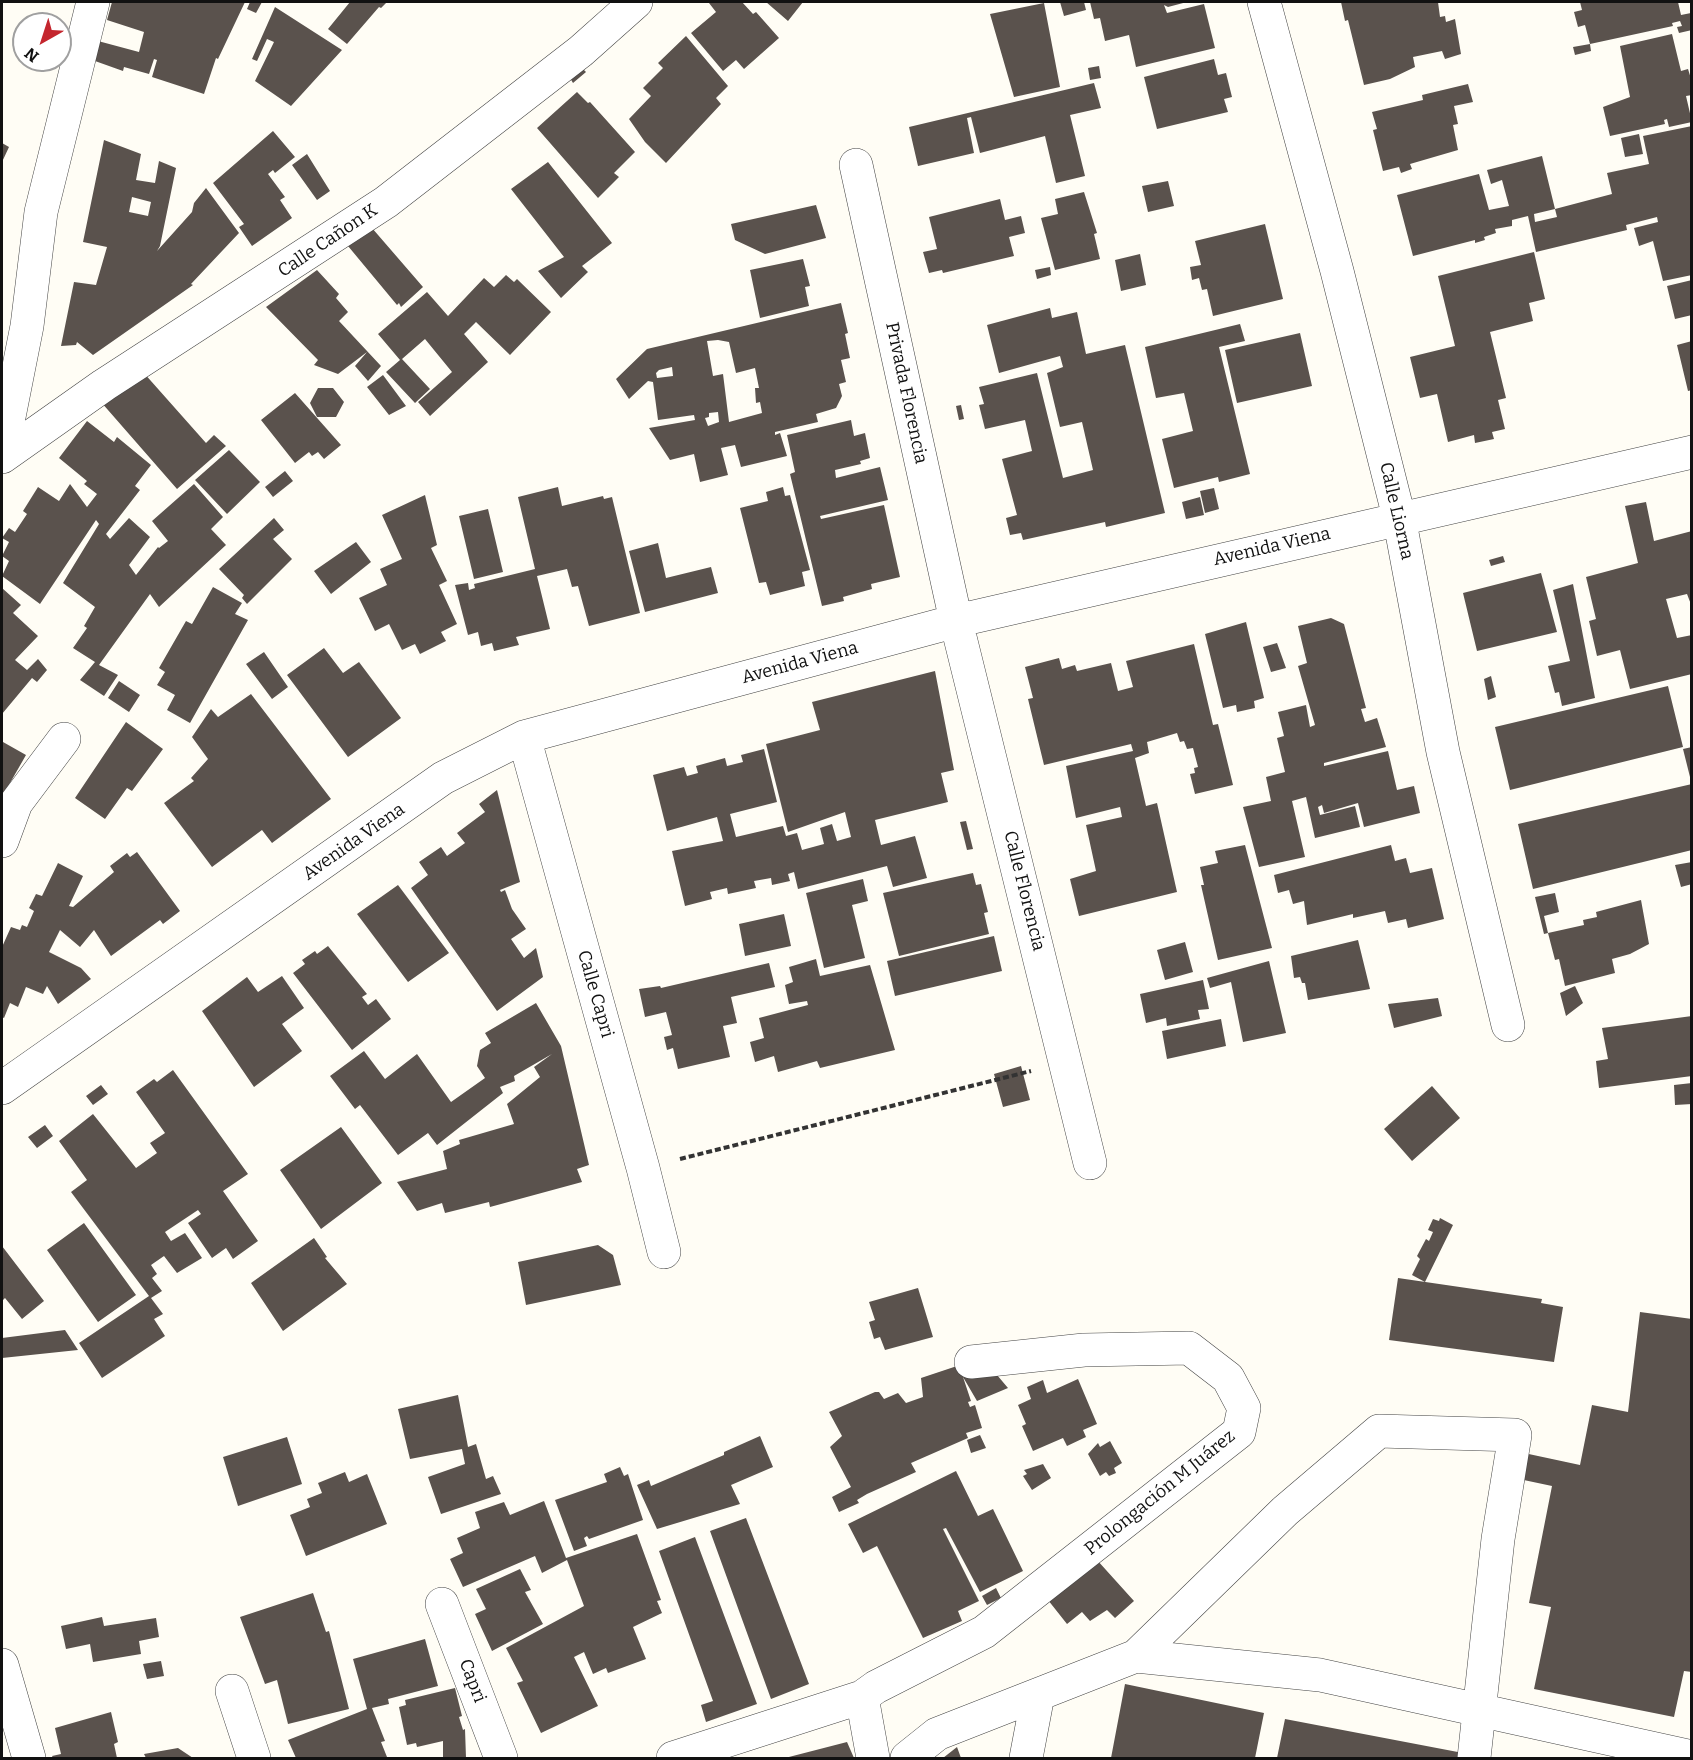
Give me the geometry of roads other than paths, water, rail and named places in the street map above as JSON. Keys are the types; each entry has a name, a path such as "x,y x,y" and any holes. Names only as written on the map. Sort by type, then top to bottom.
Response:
{"street":[{"path":"2,452 27,326 41,212 93,2"},
{"name":"Calle Cañon K","path":"2,456 104,386 386,202 581,51 636,2"},
{"name":"Calle Liorna","path":"1264,2 1337,271 1399,518 1443,752 1508,1025"},
{"name":"Privada Florencia","path":"856,165 956,621"},
{"name":"Avenida Viena","path":"2,1088 443,778 524,737 956,621 1692,452"},
{"name":"Calle Florencia","path":"956,621 1090,1162"},
{"name":"Calle Capri","path":"524,737 664,1252"},
{"path":"2,841 16,803 64,740"},
{"name":"Prolongación M Juárez","path":"673,1758 862,1697 876,1686 984,1632 1239,1432 1244,1408 1228,1378 1189,1348 1084,1350 971,1362"},
{"path":"907,1758 937,1734 1136,1656 1285,1511 1378,1431 1515,1435 1498,1539 1474,1758"},
{"name":"Capri","path":"442,1604 501,1758"},
{"path":"1136,1656 1320,1674 1692,1757"},
{"path":"2,1665 29,1758"},
{"path":"232,1691 254,1758"},
{"path":"1026,1758 1038,1695"},
{"path":"862,1697 873,1758"}]}
